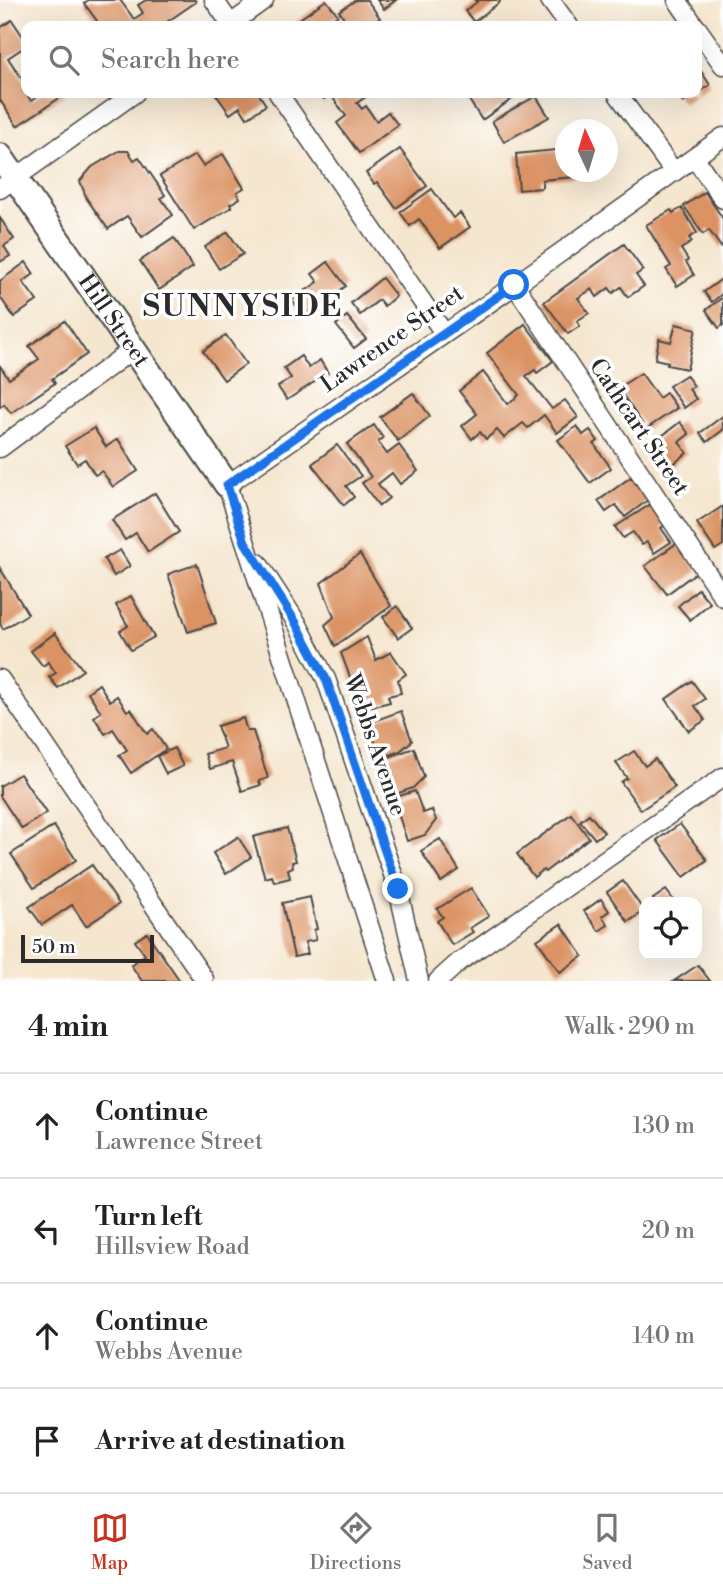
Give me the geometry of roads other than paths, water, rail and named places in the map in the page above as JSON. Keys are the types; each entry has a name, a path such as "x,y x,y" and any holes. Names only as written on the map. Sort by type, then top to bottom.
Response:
{"street":[{"path":"214,0 227,21"},
{"path":"235,21 264,0"},
{"path":"550,0 565,21"},
{"path":"677,0 692,21"},
{"path":"702,35 723,65"},
{"path":"8,183 128,98"},
{"path":"281,98 444,332"},
{"path":"621,98 674,172"},
{"name":"Lawrence Street","path":"227,485 723,137"},
{"name":"Hill Street","path":"0,156 8,183 133,349 227,485"},
{"path":"695,158 723,199"},
{"name":"Cathcart Street","path":"514,285 723,597"},
{"path":"0,448 133,349"},
{"path":"227,485 387,981"},
{"name":"Webbs Avenue","path":"245,542 296,623 326,679 398,889 419,981"},
{"path":"0,678 204,979"},
{"path":"438,981 459,962 723,777"}],"district":[{"name":"SUNNYSIDE","path":"243,307"}]}
